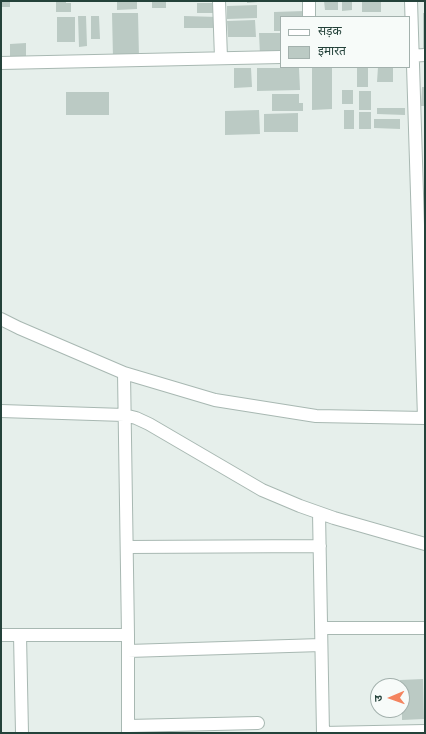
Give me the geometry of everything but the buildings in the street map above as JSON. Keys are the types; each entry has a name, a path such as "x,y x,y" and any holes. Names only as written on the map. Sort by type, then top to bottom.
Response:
{"street":[{"path":"219,1 220,58"},
{"path":"309,1 309,16"},
{"path":"1,319 124,373 215,400 316,416 424,418 411,56 411,1"},
{"path":"411,56 425,56"},
{"path":"1,63 280,57"},
{"path":"124,373 128,729 258,723"},
{"path":"1,411 124,415 136,418 149,424 262,490 334,518 425,544"},
{"path":"319,513 323,733 425,731"},
{"path":"127,547 320,546"},
{"path":"321,628 425,628"},
{"path":"1,635 128,635"},
{"path":"20,635 22,733"},
{"path":"128,651 321,646"}]}
